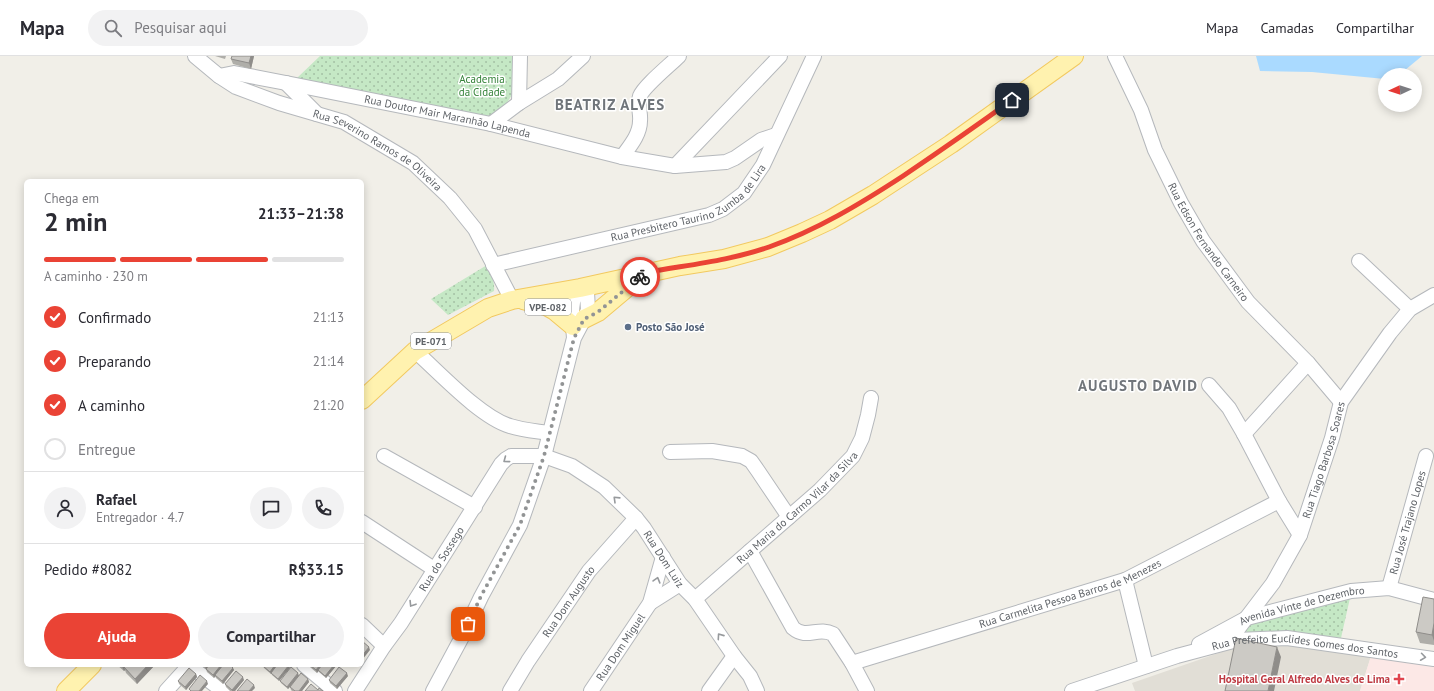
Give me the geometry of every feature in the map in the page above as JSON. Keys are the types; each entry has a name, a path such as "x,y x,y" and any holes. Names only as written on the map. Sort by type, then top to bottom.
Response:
{"main road":[{"name":"PE-071","path":"364,398 416,351 488,308 515,299 580,288 644,273 724,259 768,247 830,220 873,195 951,144 1074,56"},
{"name":"VPE-082","path":"515,299 546,306 556,311 577,327 598,312 644,273"},
{"path":"66,691 90,667"}],"street":[{"name":"Rua Severino Ramos de Oliveira","path":"195,56 219,76 236,87 279,103 344,122 413,163 450,198 475,229 494,265 515,299"},
{"path":"519,103 520,56"},
{"path":"491,124 519,103 558,79 583,56"},
{"path":"622,157 632,144 638,132 640,124 639,101 642,91 679,56"},
{"path":"675,166 780,56"},
{"name":"Rua Presbitero Taurino Zumba de Lira","path":"494,265 709,215 723,209 744,193 763,165 814,56"},
{"name":"Rua Edson Fernando Carneiro","path":"1115,56 1142,110 1155,150 1180,203 1203,241 1248,302 1308,363 1341,402"},
{"name":"Rua Doutor Mair Maranhão Lapenda","path":"219,76 234,73 286,83 491,124 622,157 675,166 726,162 735,158 761,140 776,135"},
{"path":"286,83 318,115"},
{"path":"1359,261 1410,310"},
{"name":"VPE-082","path":"434,691 481,596 520,525 544,456 577,327 588,305 587,292 580,288"},
{"name":"Rua Tiago Barbosa Soares","path":"1235,640 1238,629 1273,583 1300,535 1332,438 1341,402 1390,333 1410,310 1434,295"},
{"path":"416,351 466,397 494,420 510,427 549,433"},
{"path":"1244,434 1308,363"},
{"path":"1209,385 1229,408 1279,501 1300,535"},
{"name":"Rua Maria do Carmo Vilar da Silva","path":"695,599 820,490 853,456 862,438 871,398"},
{"path":"670,452 712,451 742,456 751,461 789,517"},
{"path":"384,456 475,507"},
{"name":"Rua do Sossego","path":"355,691 401,623 501,464 511,456 544,456"},
{"name":"Rua Dom Luiz","path":"544,456 572,466 604,487 636,518 680,584 695,599 734,656 750,676 757,691"},
{"name":"Rua José Trajano Lopes","path":"1389,588 1426,456"},
{"name":"Rua Carmelita Pessoa Barros de Menezes","path":"852,663 1125,580 1279,501"},
{"name":"Rua Dom Augusto","path":"510,691 528,660 589,571 636,518"},
{"path":"364,523 434,569"},
{"path":"750,551 793,628 797,632 807,634 820,631 833,634 852,663 867,691"},
{"name":"Rua Dom Miguel","path":"591,691 650,603 663,557"},
{"path":"1125,580 1146,666"},
{"name":"Rua Dom Miguel","path":"650,603 680,584"},
{"name":"Avenida Vinte de Dezembro","path":"1177,656 1247,618 1351,591 1389,588 1434,600"},
{"path":"364,627 384,646"},
{"name":"Rua Prefeito Euclides Gomes dos Santos","path":"1177,656 1235,640 1286,638 1434,659"},
{"path":"708,691 734,656"},
{"path":"1072,691 1088,688 1177,656"},
{"path":"306,667 335,691"},
{"path":"166,691 188,668 194,670 223,691"}],"shaded area":[{"path":"1280,643 1371,656 1360,691 1135,691 1132,683 1236,647"},
{"name":"Hospital Geral Alfredo Alves de Lima","path":"1371,656 1434,667 1434,691 1360,691"}],"green space":[{"name":"Academia da Cidade","path":"320,56 517,56 513,93 505,106 496,115 484,116 297,78"},
{"path":"487,265 493,281 494,291 448,315 431,299"},
{"path":"1350,598 1341,638 1287,632 1243,632 1248,624"}],"water":[{"path":"1256,56 1422,56 1407,68 1378,68 1378,78 1312,72 1260,71"}],"building":[{"path":"232,56 251,56 249,63 231,59"},
{"path":"1423,597 1434,599 1434,623 1432,635 1416,632"},
{"path":"1236,638 1277,647 1268,691 1225,691"},
{"path":"364,643 369,647 364,653"},
{"path":"124,667 146,667 135,679"},
{"path":"208,667 219,667 213,675 206,669"},
{"path":"221,667 233,668 222,681 215,675"},
{"path":"264,667 274,667 270,672"},
{"path":"276,667 287,667 278,679 271,673"},
{"path":"291,667 298,673 287,687 280,681"},
{"path":"320,667 332,667 325,676 318,670"},
{"path":"339,667 347,673 336,686 329,680"},
{"path":"189,668 196,674 185,687 178,681"},
{"path":"236,671 243,677 232,690 225,684"},
{"path":"301,673 308,679 299,691 295,691 290,687"},
{"path":"200,675 207,681 199,691 191,691 189,689"},
{"path":"247,679 254,685 249,691 237,691"},
{"path":"311,684 318,690 319,688 323,691 305,691"}],"way so far":[{"path":"468,624 481,596 520,525 544,456 574,338 584,319 598,312 640,277"}],"place":[{"name":"Posto São José","path":"628,327"},
{"name":"Hospital Geral Alfredo Alves de Lima","path":"1399,679"}],"district":[{"name":"BEATRIZ ALVES","path":"610,104"},
{"name":"AUGUSTO DAVID","path":"1138,385"}],"route":[{"path":"640,277 644,273 724,259 768,247 816,227 873,195 951,144 1012,100"}]}
